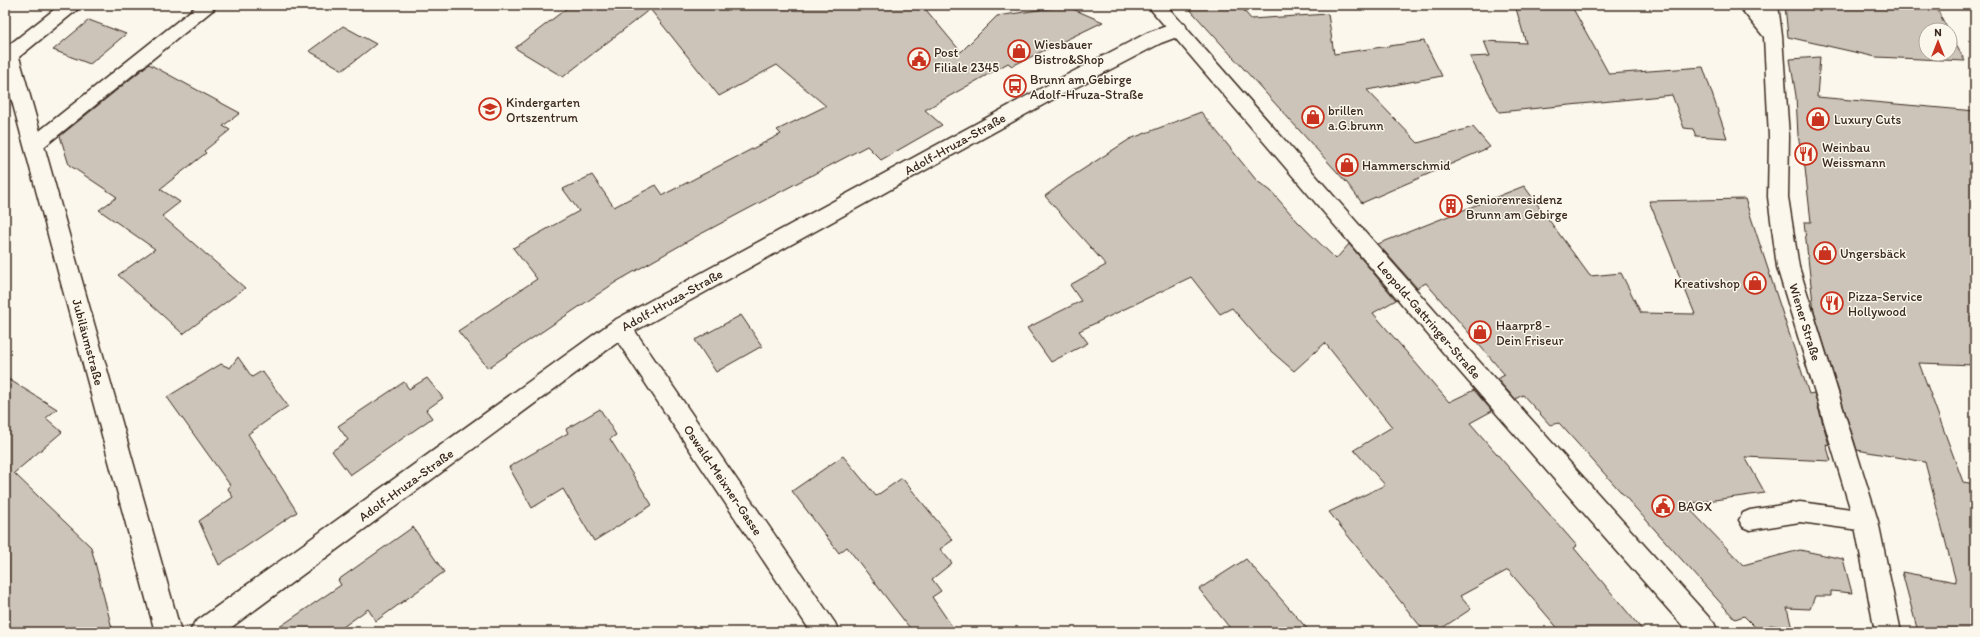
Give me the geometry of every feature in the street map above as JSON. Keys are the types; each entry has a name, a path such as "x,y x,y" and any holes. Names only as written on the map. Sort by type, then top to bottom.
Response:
{"street":[{"path":"6,56 72,5"},
{"name":"Leopold-Gattringer-Straße","path":"1156,5 1456,351 1705,632"},
{"path":"1747,5 1773,36"},
{"name":"Wiener Straße","path":"1769,5 1773,36 1778,137 1778,197 1788,267 1866,521 1888,632"},
{"name":"Adolf-Hruza-Straße","path":"203,632 621,328 1043,96 1154,38 1178,29"},
{"name":"Jubiläumstraße","path":"6,56 34,145 168,632"},
{"name":"Oswald-Meixner-Gasse","path":"621,328 826,632"}],"lane":[{"path":"34,145 208,5"},
{"path":"1750,520 1800,512 1866,521"}],"building":[{"path":"571,5 922,5 961,52 997,16 1066,6 1103,22 1012,66 1008,63 925,110 942,125 881,160 867,146 695,237 616,282 488,368 458,331 537,279 513,248 579,211 563,189 592,175 614,207 656,185 663,195 781,134 777,130 826,106 777,65 719,96 650,9 563,77 515,48"},
{"path":"1186,5 1239,5 1251,19 1328,14 1334,54 1424,41 1442,76 1367,90 1418,143 1473,127 1490,147 1362,203 1347,183"},
{"path":"1515,5 1571,5 1609,74 1703,67 1727,138 1696,136 1693,129 1684,128 1672,95 1499,112 1470,57 1490,56 1484,41 1526,43"},
{"path":"1785,5 1935,5 1944,22 1918,22 1918,59 1876,57 1788,37"},
{"path":"89,20 126,34 90,64 53,50"},
{"path":"343,26 376,44 343,70 309,51"},
{"path":"1958,48 1965,61 1958,61"},
{"path":"1820,57 1817,97 1975,111 1975,365 1919,363 1963,482 1975,484 1975,632 1918,632 1902,572 1956,582 1925,462 1857,450 1814,312 1804,222 1811,222 1805,168 1798,136 1796,96 1790,59"},
{"path":"149,64 240,113 223,126 230,130 204,151 206,153 160,189 180,202 162,216 245,288 183,334 118,275 155,249 99,210 117,197 69,165 60,136"},
{"path":"1201,112 1257,181 1271,191 1298,222 1336,259 1349,244 1396,300 1373,313 1449,402 1474,390 1492,411 1470,423 1577,546 1574,548 1644,632 1561,632 1508,570 1460,596 1471,609 1436,632 1425,632 1329,512 1385,485 1354,450 1392,427 1325,343 1294,371 1265,346 1232,308 1220,314 1191,277 1079,331 1088,343 1051,362 1027,328 1081,301 1070,285 1106,265 1045,196 1068,179 1130,139"},
{"path":"1524,186 1590,276 1621,273 1641,313 1695,314 1649,201 1745,199 1809,394 1814,393 1829,445 1826,444 1831,461 1745,457 1765,493 1685,504 1743,565 1800,550 1843,559 1852,593 1831,591 1831,596 1815,596 1810,609 1787,608 1792,629 1771,625 1758,630 1744,616 1735,619 1559,423 1550,425 1523,395 1515,399 1497,379 1505,375 1426,283 1417,288 1378,244"},
{"path":"741,315 762,346 716,372 695,340"},
{"path":"238,357 252,377 262,371 288,406 248,434 297,512 219,565 199,521 233,497 228,489 230,485 167,397 221,364 230,368"},
{"path":"5,377 57,409 46,418 62,432 14,473 91,547 113,632 5,632"},
{"path":"427,378 443,398 426,410 432,418 350,475 332,451 348,440 338,426 404,382 409,389"},
{"path":"600,409 616,435 610,439 652,505 594,541 563,489 532,508 509,467 568,433 566,429"},
{"path":"843,456 876,496 902,478 953,540 940,549 952,563 932,579 941,591 932,597 956,632 913,632 847,547 839,553 792,491"},
{"path":"413,527 444,572 376,621 368,609 336,632 272,632 341,585 338,580"},
{"path":"1246,559 1310,632 1233,632 1199,589"}],"place":[{"name":"Wiesbauer Bistro&Shop","path":"1019,51"},
{"name":"Post Filiale 2345","path":"919,59"},
{"name":"Brunn am Gebirge Adolf-Hruza-Straße","path":"1015,86"},
{"name":"Kindergarten Ortszentrum","path":"490,109"},
{"name":"brillen a.G.brunn","path":"1313,117"},
{"name":"Luxury Cuts","path":"1818,119"},
{"name":"Weinbau Weissmann","path":"1806,154"},
{"name":"Hammerschmid","path":"1347,165"},
{"name":"Seniorenresidenz Brunn am Gebirge","path":"1451,206"},
{"name":"Ungersbäck","path":"1825,253"},
{"name":"Kreativshop","path":"1755,283"},
{"name":"Pizza-Service Hollywood","path":"1832,303"},
{"name":"Haarpr8 - Dein Friseur","path":"1480,332"},
{"name":"BAGX","path":"1663,506"}]}
